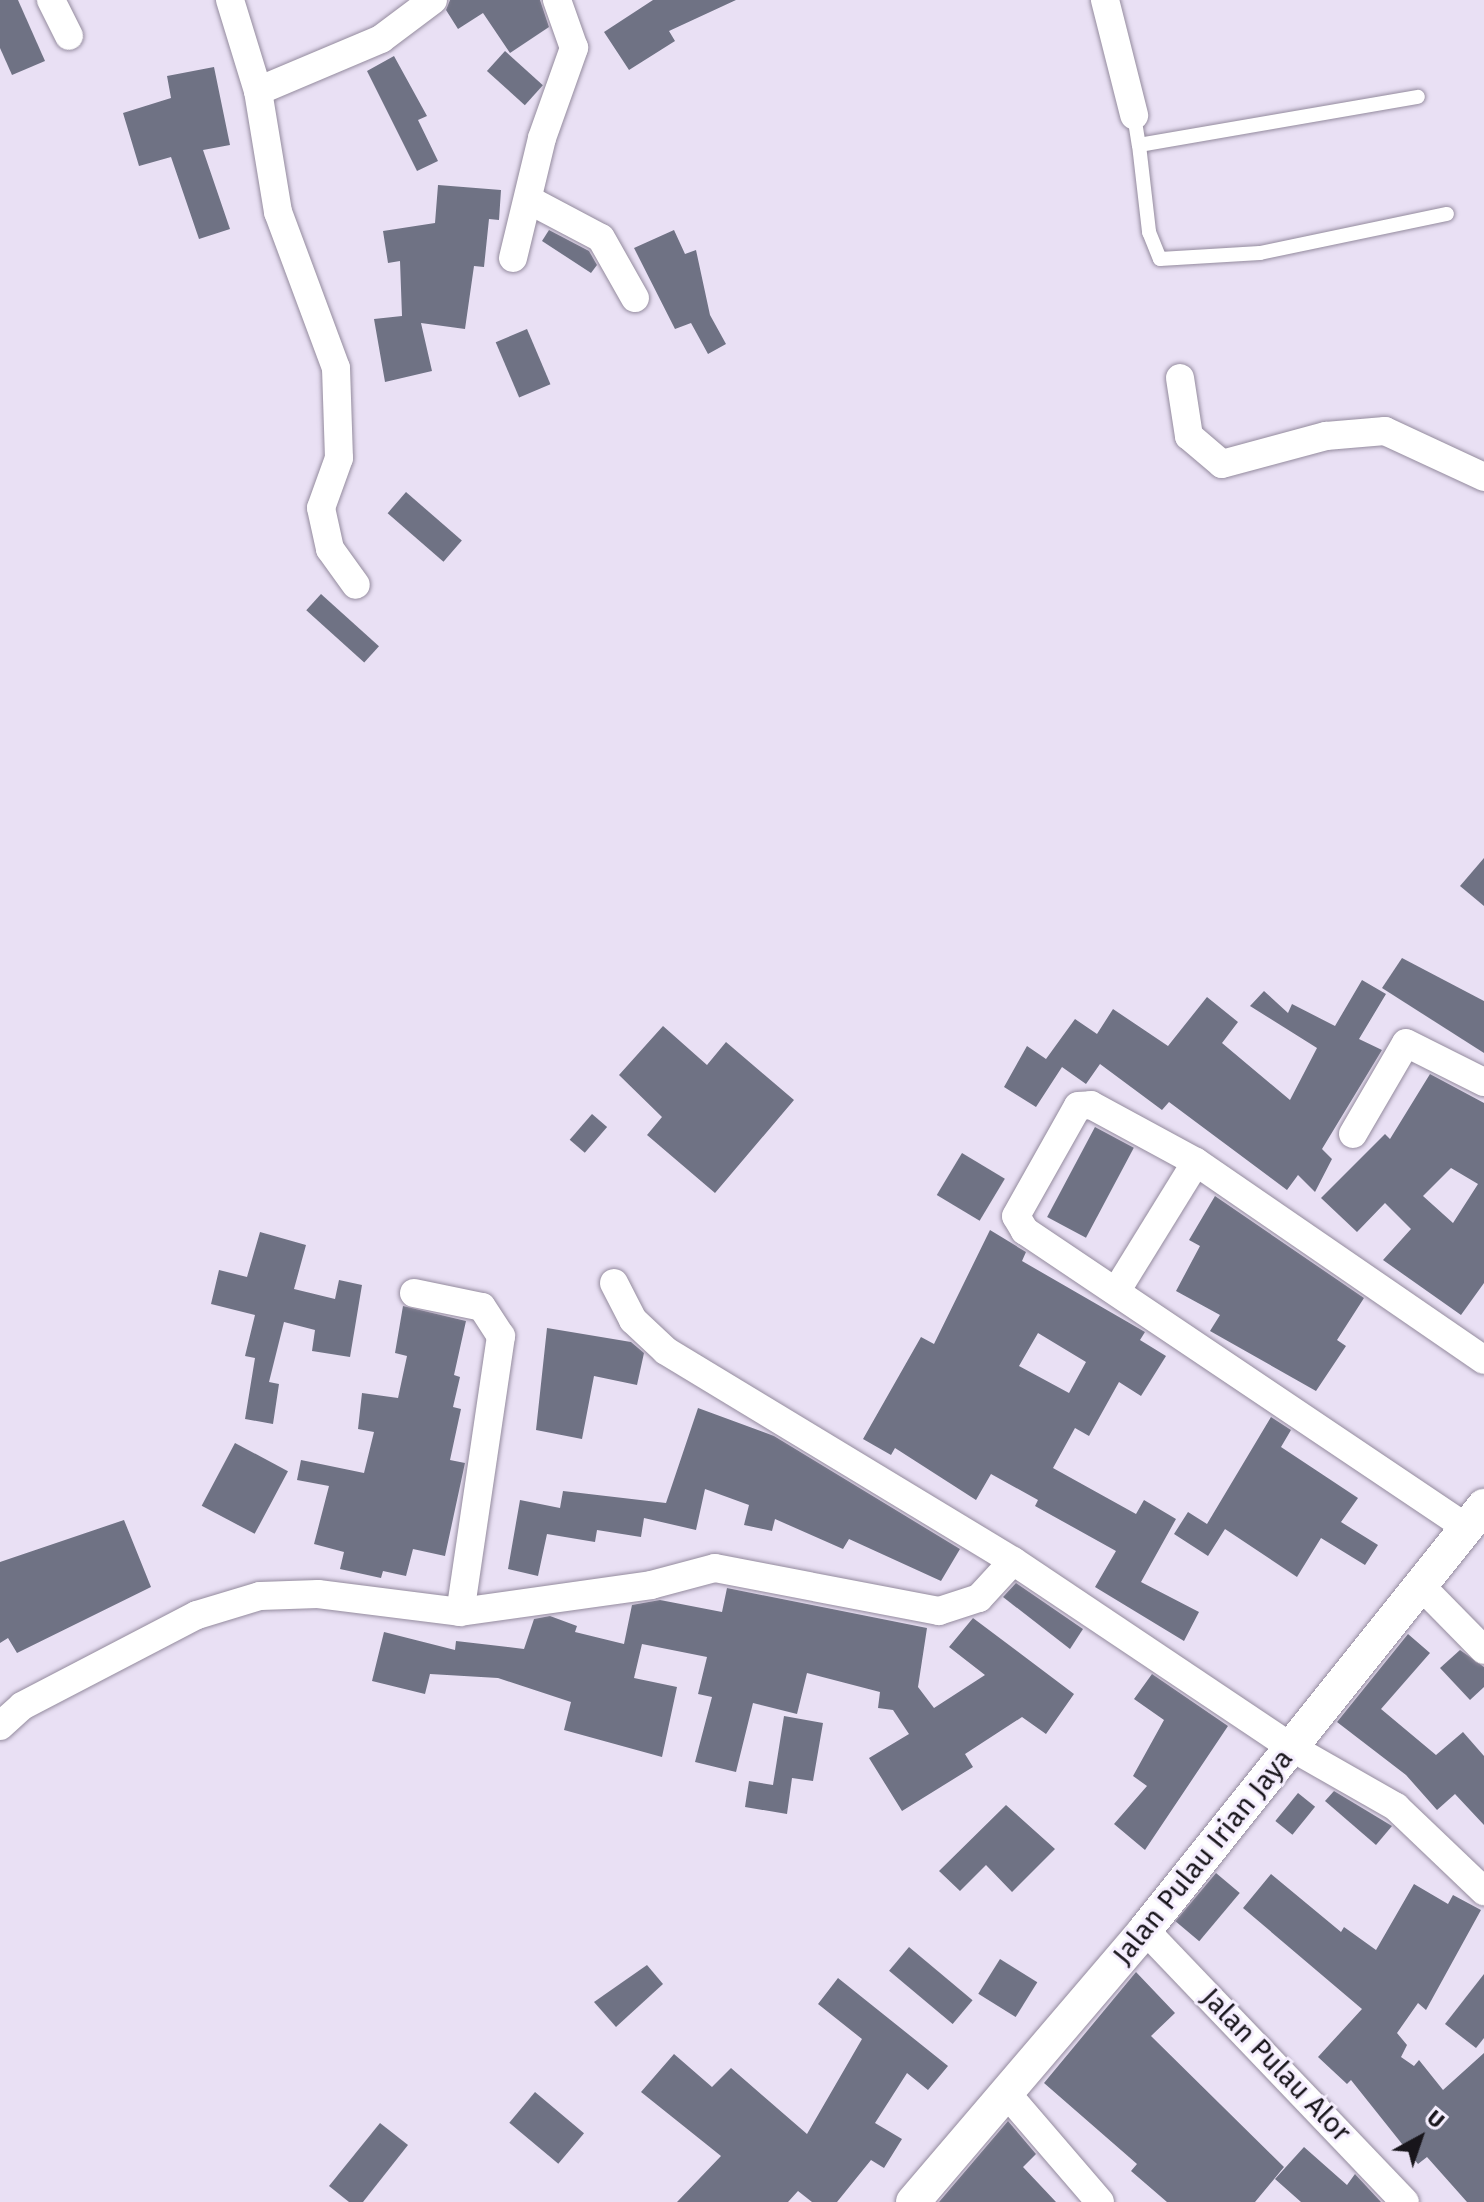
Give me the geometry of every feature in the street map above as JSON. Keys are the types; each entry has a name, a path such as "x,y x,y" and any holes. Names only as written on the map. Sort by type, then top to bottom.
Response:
{"street":[{"path":"51,0 69,36"},
{"path":"230,0 258,91 278,212 336,368 339,458 321,508 330,549 356,585"},
{"path":"258,91 381,39 433,0"},
{"path":"513,258 574,48 557,0"},
{"path":"1105,0 1134,115"},
{"path":"529,200 601,238 635,298"},
{"path":"1180,378 1189,436 1222,464 1326,436 1385,431 1484,477"},
{"path":"1353,1134 1406,1043 1484,1082"},
{"path":"1475,1517 1117,1290 1016,1221 1050,1151 1084,1104 1196,1162 1484,1360"},
{"path":"1117,1290 1196,1162"},
{"path":"614,1283 633,1320 666,1351 1013,1561 1291,1747 1396,1807 1484,1891"},
{"path":"414,1293 482,1307 501,1336 460,1612"},
{"name":"Jalan Pulau Irian Jaya","path":"913,2202 1008,2095 1145,1930 1475,1517"},
{"path":"0,1726 22,1706 226,1602 318,1594 460,1612 651,1585 715,1568 939,1611 979,1598 1013,1561"},
{"path":"1422,1587 1484,1650"},
{"name":"Jalan Pulau Alor","path":"1145,1930 1405,2202"},
{"path":"1008,2095 1100,2202"}],"lane":[{"path":"1139,145 1418,97"},
{"path":"1134,115 1149,232 1160,259 1260,253 1447,214"}],"building":[{"path":"0,0 18,0 45,61 12,75 0,48"},
{"path":"450,0 540,0 549,27 510,53 483,13 458,29 446,10"},
{"path":"653,0 736,0 669,31 675,41 629,70 604,32"},
{"path":"505,51 543,85 525,105 487,71"},
{"path":"394,56 427,116 418,120 438,161 417,171 367,71"},
{"path":"214,67 230,145 203,150 230,229 199,239 171,157 139,166 123,113 171,98 167,76"},
{"path":"438,185 501,190 499,220 489,219 484,267 474,266 465,329 421,323 432,371 385,382 374,319 402,316 400,261 388,263 383,231 435,223"},
{"path":"549,230 589,251 597,265 591,273 542,241"},
{"path":"674,230 685,254 696,250 710,315 726,344 708,354 691,323 675,329 634,248"},
{"path":"527,329 550,384 519,398 496,342"},
{"path":"406,492 462,541 443,562 388,513"},
{"path":"321,594 379,646 364,663 306,610"},
{"path":"1484,858 1484,906 1460,886"},
{"path":"1402,958 1484,1001 1484,1053 1382,988"},
{"path":"1362,980 1386,994 1359,1039 1382,1050 1322,1149 1332,1159 1315,1192 1298,1175 1287,1190 1169,1102 1162,1110 1100,1064 1086,1084 1062,1067 1036,1107 1004,1087 1027,1046 1046,1059 1075,1019 1097,1034 1113,1009 1168,1046 1207,997 1238,1022 1222,1043 1290,1100 1317,1048 1250,1006 1264,991 1288,1013 1292,1004 1335,1026"},
{"path":"663,1026 707,1065 726,1042 794,1100 715,1193 647,1135 662,1117 619,1075"},
{"path":"1430,1074 1484,1103 1484,1283 1461,1315 1383,1260 1411,1229 1385,1203 1357,1232 1321,1198 1385,1134 1390,1139","holes":["1451,1168 1478,1184 1453,1223 1423,1196"]},
{"path":"592,1114 607,1127 585,1153 570,1140"},
{"path":"1095,1127 1134,1148 1086,1238 1047,1217"},
{"path":"962,1153 1005,1179 980,1221 937,1195"},
{"path":"1215,1196 1364,1298 1337,1340 1346,1346 1316,1391 1210,1331 1220,1315 1176,1291 1200,1246 1189,1240"},
{"path":"990,1230 1026,1252 1022,1261 1145,1332 1140,1340 1166,1356 1141,1396 1119,1382 1089,1436 1075,1428 1053,1468 1136,1514 1144,1500 1176,1519 1141,1582 1199,1612 1184,1641 1095,1587 1116,1551 1035,1506 1038,1500 991,1474 976,1500 895,1448 891,1455 863,1439 921,1337 934,1344","holes":["1038,1333 1086,1362 1069,1393 1019,1366"]},
{"path":"260,1232 306,1245 294,1289 335,1299 339,1280 362,1285 350,1357 312,1351 315,1330 284,1322 269,1382 279,1384 273,1424 245,1419 255,1358 245,1356 255,1315 211,1304 219,1270 247,1277"},
{"path":"403,1306 466,1321 454,1375 460,1377 453,1407 461,1409 450,1460 465,1463 445,1556 413,1549 406,1576 383,1571 381,1578 340,1569 344,1552 314,1544 329,1486 297,1480 301,1460 364,1473 374,1432 358,1429 362,1393 398,1398 407,1356 395,1353"},
{"path":"547,1328 631,1342 644,1353 637,1385 594,1376 582,1439 536,1430"},
{"path":"698,1408 774,1436 960,1549 941,1581 849,1539 843,1549 775,1519 772,1531 744,1525 749,1505 705,1489 696,1530 644,1518 641,1537 597,1530 595,1542 547,1534 538,1576 508,1569 520,1500 560,1508 563,1491 666,1503"},
{"path":"1271,1417 1291,1430 1281,1447 1358,1498 1341,1522 1378,1545 1365,1565 1321,1538 1297,1577 1225,1529 1208,1556 1174,1534 1188,1512 1207,1524"},
{"path":"235,1443 288,1471 255,1534 202,1506"},
{"path":"124,1520 151,1587 17,1653 8,1638 0,1643 0,1562"},
{"path":"1016,1583 1083,1629 1070,1649 1003,1597"},
{"path":"727,1588 927,1628 918,1687 934,1708 985,1675 949,1647 973,1618 1074,1694 1046,1734 1022,1717 965,1754 973,1767 902,1811 869,1758 909,1734 893,1710 878,1708 880,1692 807,1673 797,1714 753,1703 736,1772 695,1762 712,1697 698,1694 707,1657 642,1644 634,1678 677,1687 662,1757 564,1730 571,1702 498,1678 430,1674 425,1694 372,1681 384,1632 455,1650 456,1641 524,1649 534,1619 550,1616 577,1626 575,1632 624,1644 632,1605 660,1600 722,1612"},
{"path":"1408,1634 1430,1653 1381,1709 1436,1755 1463,1732 1484,1756 1484,1825 1455,1794 1437,1810 1406,1775 1337,1722"},
{"path":"1460,1650 1484,1667 1484,1687 1470,1700 1440,1668"},
{"path":"1152,1674 1228,1726 1145,1850 1114,1824 1147,1786 1133,1776 1164,1720 1134,1699"},
{"path":"784,1716 823,1723 813,1781 792,1778 787,1814 745,1807 749,1781 773,1785"},
{"path":"1334,1791 1392,1826 1376,1845 1325,1801"},
{"path":"1298,1793 1315,1807 1292,1835 1275,1821"},
{"path":"1006,1805 1055,1849 1012,1892 986,1865 960,1891 939,1871"},
{"path":"1216,1873 1240,1893 1199,1941 1176,1921"},
{"path":"1271,1874 1341,1932 1344,1927 1376,1950 1414,1884 1448,1904 1453,1895 1481,1910 1426,2010 1418,2003 1397,2033 1407,2045 1401,2057 1414,2066 1419,2060 1443,2090 1484,2053 1484,2202 1467,2202 1427,2157 1418,2164 1351,2080 1347,2084 1318,2057 1362,2009 1243,1908"},
{"path":"909,1947 973,2000 953,2024 889,1971"},
{"path":"1000,1959 1037,1982 1016,2017 978,1994"},
{"path":"647,1965 663,1984 616,2027 594,2002"},
{"path":"1136,1972 1175,2013 1151,2036 1284,2167 1255,2202 1167,2202 1131,2171 1137,2164 1044,2083"},
{"path":"1484,1974 1484,2038 1476,2048 1445,2024"},
{"path":"838,1978 948,2066 928,2090 907,2073 875,2123 902,2139 884,2168 871,2160 837,2202 812,2202 798,2191 788,2202 677,2202 721,2156 641,2092 674,2054 712,2087 731,2068 807,2134 862,2039 818,2004"},
{"path":"535,2092 584,2133 558,2164 509,2123"},
{"path":"1008,2121 1036,2154 1023,2167 1056,2202 939,2202"},
{"path":"380,2123 408,2145 363,2202 349,2202 329,2186"},
{"path":"1304,2147 1347,2185 1355,2174 1381,2202 1301,2202 1275,2179"}]}
